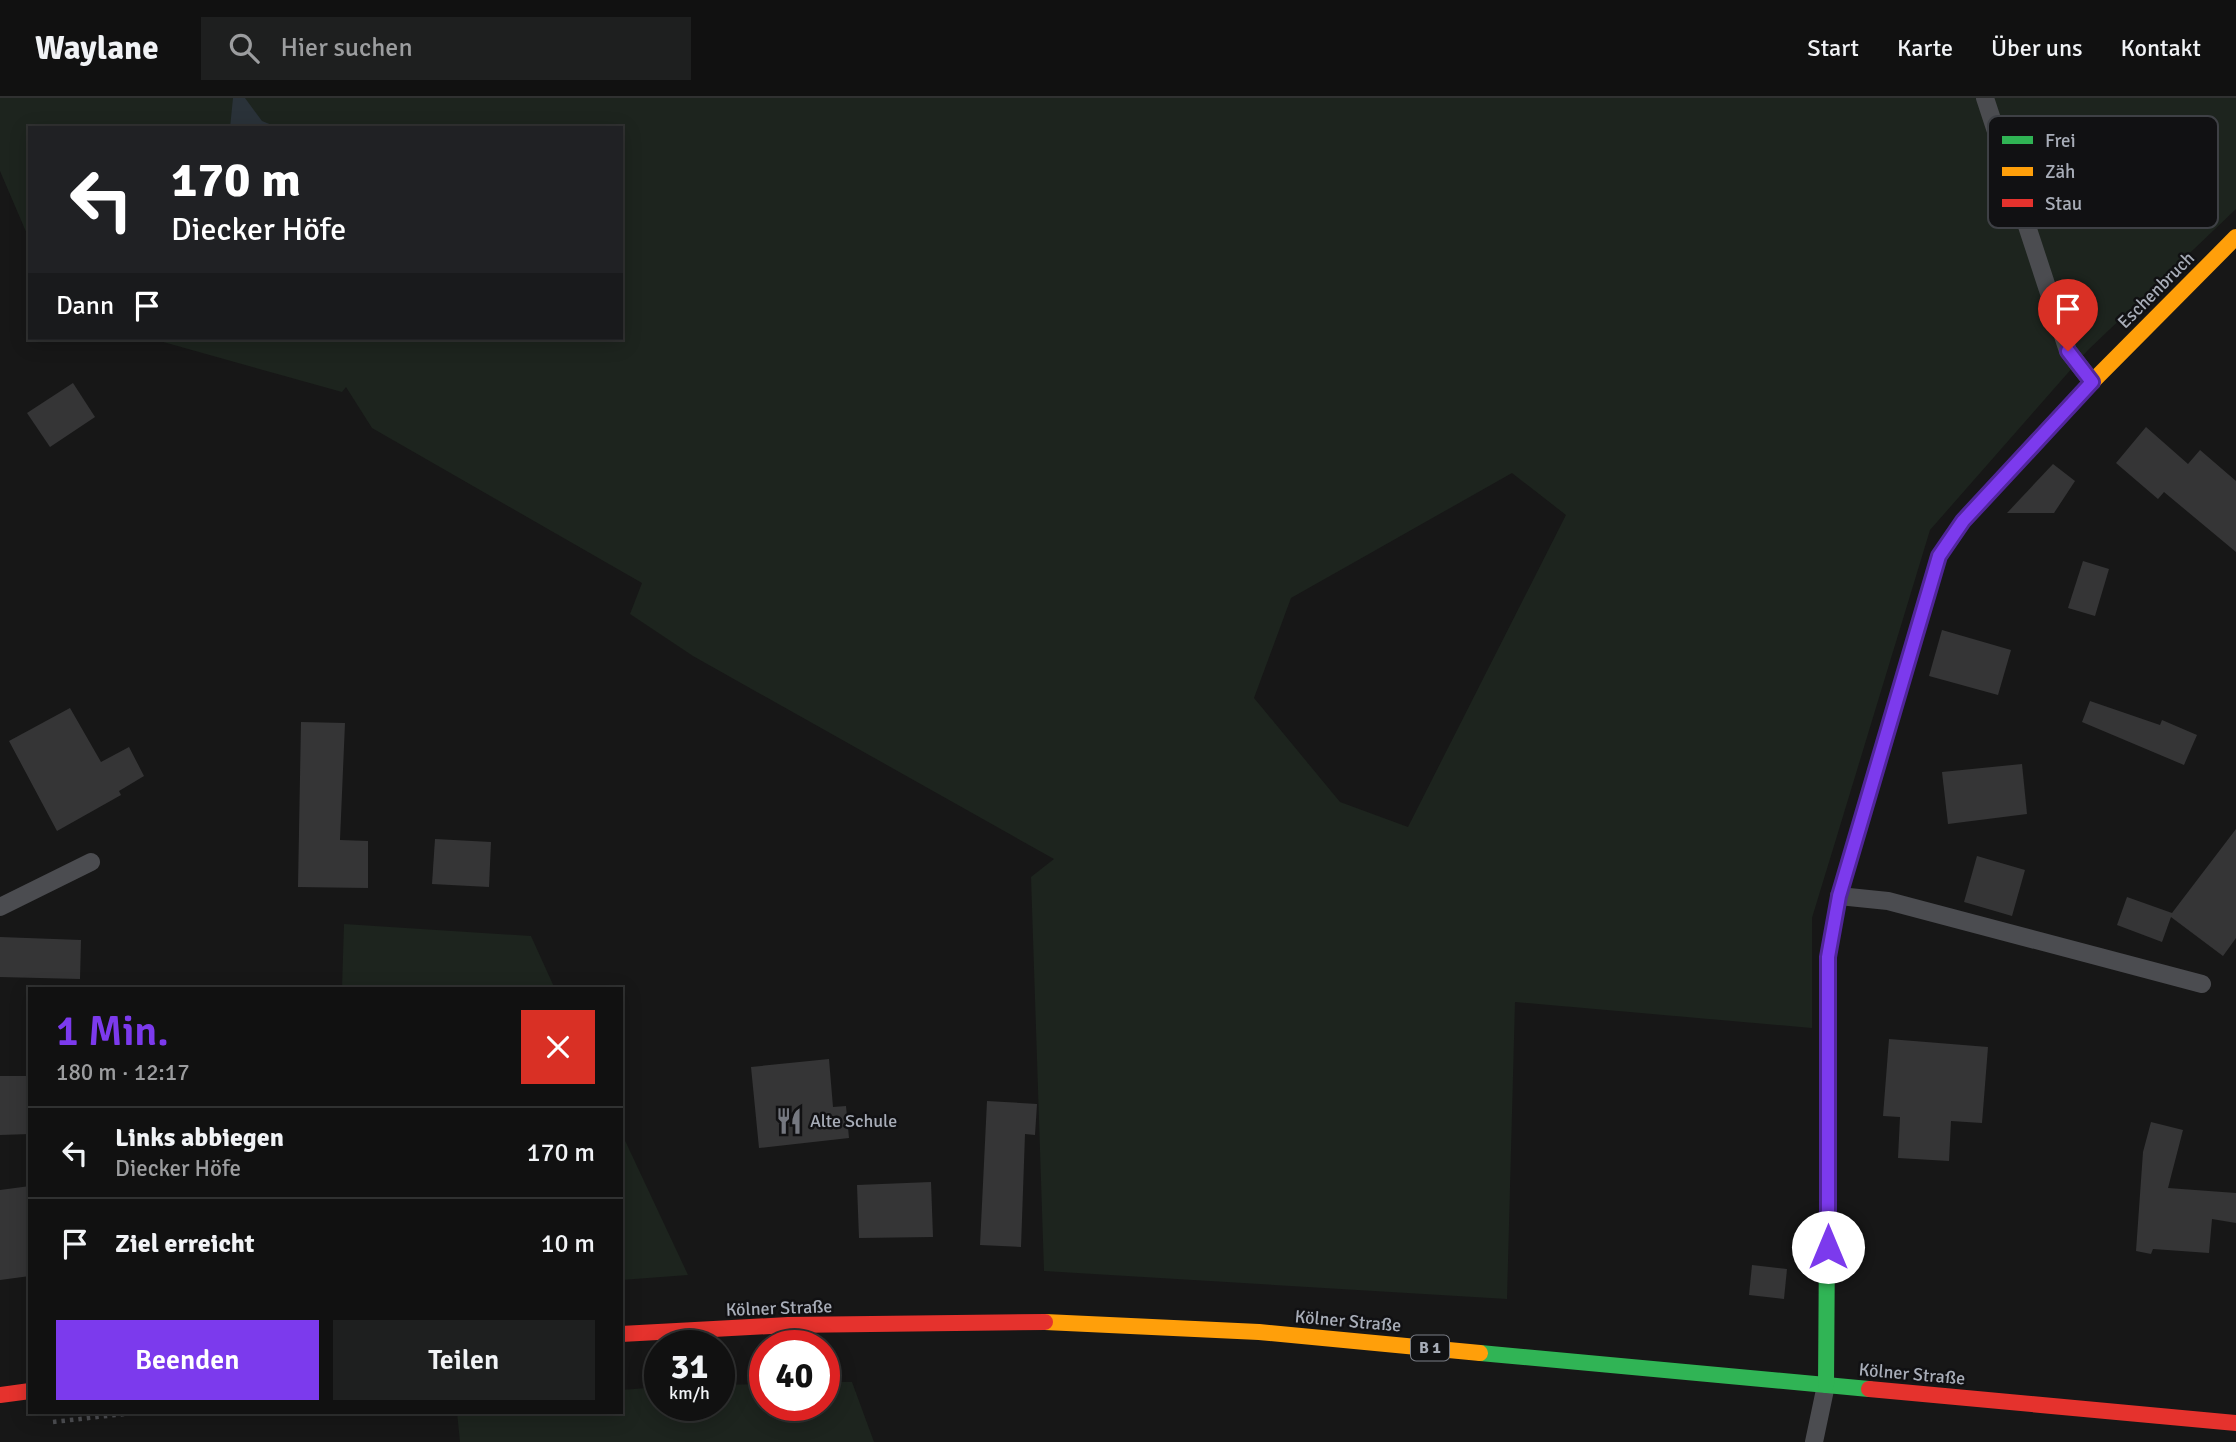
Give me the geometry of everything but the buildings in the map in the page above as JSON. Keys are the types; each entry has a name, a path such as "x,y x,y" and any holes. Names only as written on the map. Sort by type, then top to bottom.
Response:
{"main road":[{"name":"Eschenbruch","path":"1826,1385 1828,957 1839,896 1939,556 1963,521 2092,382 2236,237"},
{"name":"Kölner Straße","path":"623,1335 788,1325 1044,1322 1259,1332 2236,1423"},
{"path":"0,1395 28,1391"}],"lane":[{"path":"1985,98 1991,116"},
{"path":"2028,228 2068,351 2092,382"},
{"path":"0,907 91,862"},
{"path":"1839,896 1888,901 2202,984"},
{"path":"1814,1442 1826,1385"}],"path":[{"path":"51,1422 124,1414"}],"shaded area":[{"path":"0,98 2236,98 2236,209 2218,226 2218,116 1988,116 1988,228 2216,228 2088,350 1930,530 1812,918 1812,1028 1515,1002 1507,1299 1044,1271 1031,877 1054,859 693,656 630,614 642,583 372,428 346,387 342,392 156,340 623,340 623,126 28,126 28,236 0,171","holes":["1512,473 1566,515 1408,827 1340,802 1254,698 1291,598"]},
{"path":"233,98 245,98 262,121 274,126 230,126"},
{"path":"344,924 531,936 554,987 342,987"},
{"path":"623,1136 688,1275 623,1280"},
{"path":"840,1382 852,1382 874,1442 460,1442 457,1414 623,1414 623,1390 644,1388 644,1421 735,1421 735,1385 749,1384 749,1421 840,1421"}],"traffic: fast":[{"path":"1826,1385 1829,950"},
{"path":"1480,1353 1869,1389"}],"traffic: slow":[{"path":"2011,469 2092,382 2236,237"},
{"path":"1045,1322 1259,1332 1480,1353"}],"traffic: jam":[{"path":"1829,950 1839,896 1939,556 1963,521 2011,469"},
{"path":"623,1334 788,1325 1045,1322"},
{"path":"1869,1389 2236,1423"},
{"path":"0,1395 28,1391"}],"place":[{"name":"Alte Schule","path":"789,1121"}],"route":[{"path":"1828,1247 1828,957 1839,896 1939,556 1963,521 2092,382 2068,351"}]}
